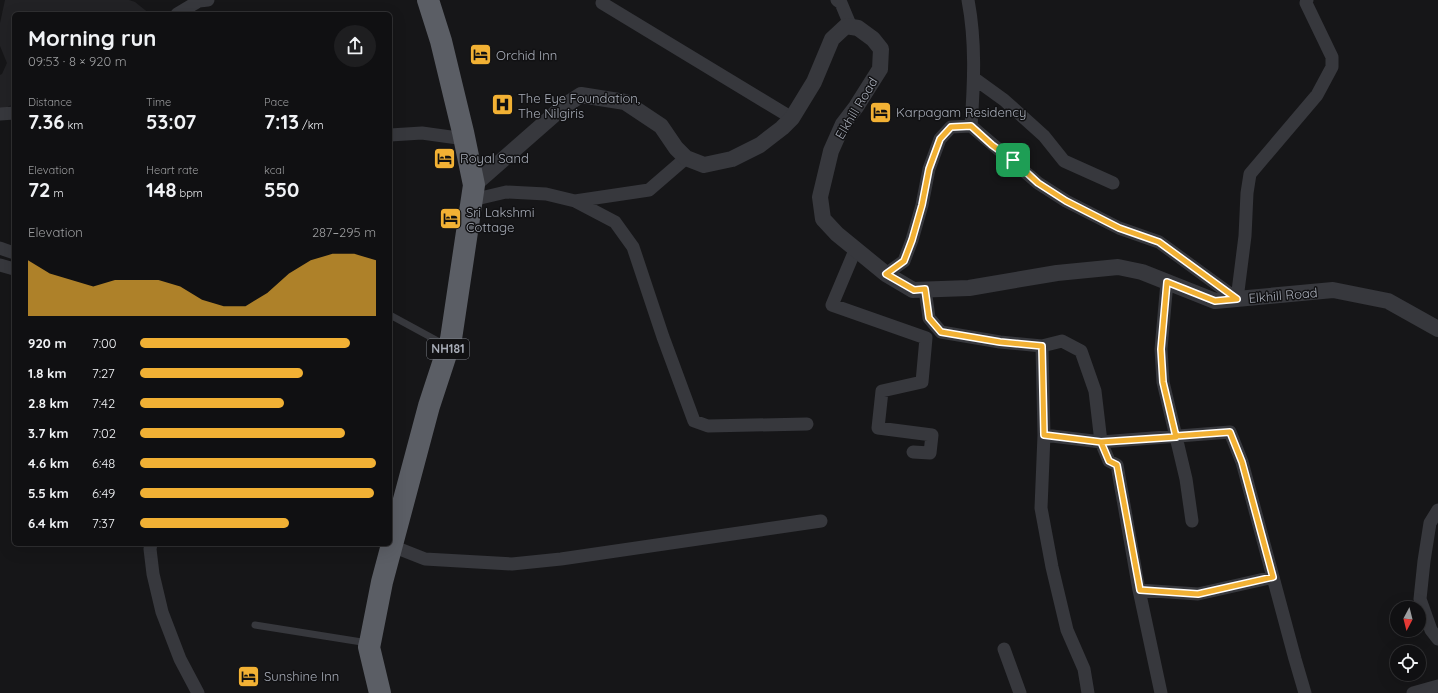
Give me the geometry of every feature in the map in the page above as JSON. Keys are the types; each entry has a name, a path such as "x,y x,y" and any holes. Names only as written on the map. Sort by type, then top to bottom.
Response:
{"highway":[{"name":"NH181","path":"380,693 369,648 382,582 429,406 451,339 473,193 465,138 441,41 428,0"}],"street":[{"path":"180,12 199,1 208,0"},
{"path":"473,193 564,106 581,95 624,102 661,126 676,148 686,158 704,165 732,158 760,145 792,118 814,82 832,39 846,26 851,27 841,4 837,0"},
{"path":"968,0 972,24 975,79 971,126"},
{"path":"886,274 904,261 922,205 929,169 940,139 951,127 971,126 1038,183 1066,201 1119,228 1159,242 1237,299 1245,236 1247,193 1250,174 1317,95 1332,67 1332,57 1306,4 1306,0"},
{"path":"602,3 792,118"},
{"name":"Elkhill Road","path":"851,27 858,28 873,39 881,49 880,68 856,107 843,124 831,151 820,197 822,219 837,234 886,274 914,290 969,288 1057,273 1118,267 1142,272 1215,301 1333,290 1388,301 1438,329"},
{"path":"975,79 1004,100 1044,136 1064,161 1113,183"},
{"path":"0,114 12,113"},
{"path":"392,135 422,133 465,138"},
{"path":"576,201 649,190 686,158"},
{"path":"473,193 506,192 546,194 576,201 615,222 633,247 663,337 694,422 708,426 807,424"},
{"path":"0,248 12,252"},
{"path":"856,248 832,305 926,338 922,382 882,391 878,428 932,435 930,452 913,452"},
{"path":"0,265 12,268"},
{"path":"1167,282 1161,349 1163,382 1186,479 1192,521"},
{"path":"925,289 929,318 941,332 1000,342 1042,346 1062,342 1080,351 1095,391 1101,442 1109,461 1117,465 1161,693"},
{"path":"1042,346 1044,435 1041,508 1052,567 1067,630 1084,669 1088,693"},
{"path":"1044,435 1101,442 1230,432 1242,462 1294,659 1305,693"},
{"path":"1438,510 1430,523 1420,599 1431,630 1438,639"},
{"path":"392,546 425,559 512,564 561,559 821,521"},
{"path":"151,546 153,574 162,612 180,659 198,693"},
{"path":"1140,590 1198,594 1273,577"},
{"path":"1004,649 1020,693"},
{"path":"1413,693 1438,686"}],"lane":[{"path":"392,316 449,347"},
{"path":"255,626 370,643"}],"shaded area":[{"path":"5,0 129,0 135,2 148,12 12,12 12,105 0,113 0,75 2,74 7,63 0,46 0,23"}],"place":[{"name":"Orchid Inn","path":"480,55"},
{"name":"The Eye Foundation, The Nilgiris","path":"503,105"},
{"name":"Karpagam Residency","path":"880,112"},
{"name":"Royal Sand","path":"444,158"},
{"name":"Sri Lakshmi Cottage","path":"451,219"},
{"name":"Sunshine Inn","path":"248,676"}],"route":[{"path":"1013,160 992,145 971,126 951,127 940,139 929,169 922,205 904,261 886,274 914,290 925,289 929,318 941,332 1000,342 1042,346 1044,435 1101,442 1176,437 1230,432 1242,462 1273,577 1198,594 1140,590 1117,465 1109,461 1101,442 1139,440 1176,437 1163,382 1161,349 1167,282 1215,301 1237,299 1159,242 1119,228 1066,201 1038,183 1013,160"}]}
